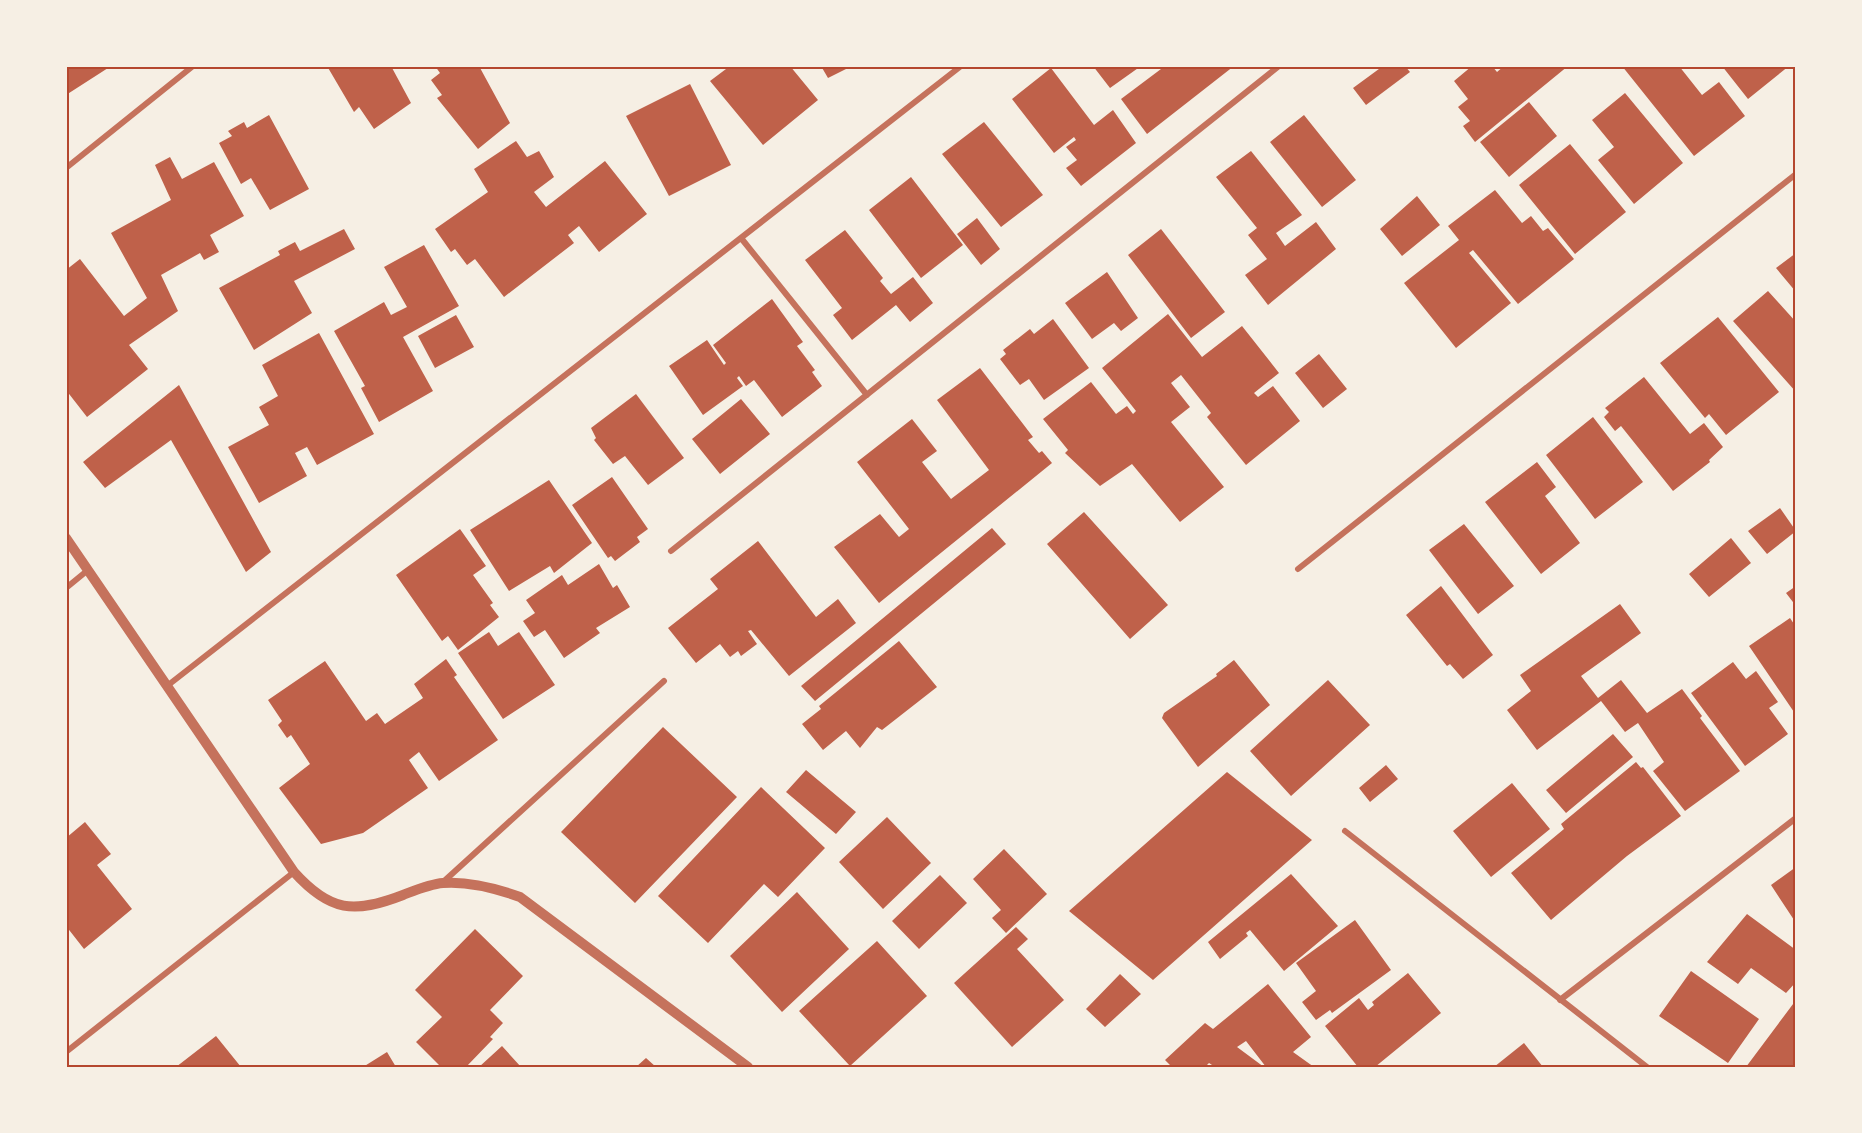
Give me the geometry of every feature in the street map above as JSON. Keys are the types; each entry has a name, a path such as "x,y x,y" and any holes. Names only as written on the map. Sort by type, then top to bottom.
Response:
{"street":[{"path":"66,168 193,66"},
{"path":"167,686 961,66"},
{"path":"671,551 1279,66"},
{"path":"1298,568 1796,174"},
{"path":"741,238 867,395"},
{"path":"66,538 294,872 318,896 332,904 358,909 442,883 497,888 520,897 748,1067"},
{"path":"66,588 88,570"},
{"path":"442,883 664,681"},
{"path":"1560,1000 1796,818"},
{"path":"1345,831 1647,1067"},
{"path":"66,1052 294,872"}],"building":[{"path":"66,66 107,66 108,68 66,95"},
{"path":"327,66 391,66 411,103 374,129 359,107 354,112"},
{"path":"435,66 479,66 510,123 478,149 437,98 442,95 431,80 440,73"},
{"path":"730,66 790,66 818,100 763,145 710,81"},
{"path":"821,66 852,66 828,78"},
{"path":"1093,66 1141,66 1110,88"},
{"path":"1165,66 1234,66 1147,134 1121,99"},
{"path":"1383,66 1405,66 1410,72 1366,105 1353,88"},
{"path":"1472,66 1492,66 1497,72 1504,66 1568,66 1475,142 1463,126 1470,121 1458,107 1468,99 1454,81"},
{"path":"1622,66 1679,66 1702,95 1719,82 1745,116 1694,156"},
{"path":"1722,66 1789,66 1748,99"},
{"path":"1051,68 1094,125 1113,110 1136,143 1081,186 1066,168 1077,160 1066,147 1076,140 1074,137 1054,153 1012,99"},
{"path":"690,84 731,165 669,196 626,116"},
{"path":"1625,93 1683,163 1634,204 1598,160 1614,147 1592,120"},
{"path":"1529,102 1557,136 1509,177 1480,142"},
{"path":"269,115 309,189 270,210 251,178 241,184 219,143 232,136 228,131 244,122 247,128"},
{"path":"1304,115 1356,180 1322,207 1270,142"},
{"path":"984,122 1043,195 1001,227 942,154"},
{"path":"516,141 527,157 539,151 554,177 534,192 546,207 605,161 647,214 599,252 579,226 568,235 574,243 504,297 475,259 467,265 455,249 451,252 435,229 488,192 474,169"},
{"path":"1570,144 1626,212 1575,254 1519,185"},
{"path":"1251,151 1302,215 1276,233 1285,246 1316,222 1336,249 1268,305 1245,275 1267,259 1248,235 1257,228 1216,177"},
{"path":"170,157 182,179 214,162 244,216 210,235 219,252 204,260 200,253 161,275 178,311 129,345 148,369 87,417 66,390 66,270 80,259 124,316 147,298 111,233 171,200 155,165"},
{"path":"911,177 963,245 921,278 869,210"},
{"path":"1495,190 1522,223 1531,216 1543,231 1548,228 1574,259 1518,304 1473,250 1469,253 1511,303 1456,348 1404,283 1459,240 1448,226"},
{"path":"1417,196 1440,225 1402,256 1380,229"},
{"path":"977,218 1000,249 981,265 957,234"},
{"path":"344,229 355,249 294,281 312,313 254,350 219,288 280,255 278,251 295,242 300,251"},
{"path":"1161,229 1225,312 1191,338 1128,255"},
{"path":"845,230 883,278 880,281 891,294 913,277 933,303 910,322 896,305 852,340 833,315 842,308 805,260"},
{"path":"424,245 459,306 403,337 433,391 379,422 361,388 365,386 334,331 384,302 391,315 407,307 384,267"},
{"path":"1796,253 1796,292 1776,268"},
{"path":"1107,272 1138,318 1121,331 1114,323 1092,339 1065,303"},
{"path":"1768,291 1796,322 1796,392 1733,321"},
{"path":"772,299 803,342 797,346 815,370 812,372 822,386 782,417 754,380 746,386 739,376 737,378 743,386 703,415 669,366 707,340 724,365 726,363 713,345"},
{"path":"1168,314 1202,357 1242,326 1279,373 1254,393 1258,397 1273,386 1300,421 1246,465 1207,417 1211,413 1181,375 1171,383 1190,407 1171,422 1224,487 1180,522 1132,464 1100,486 1065,453 1068,450 1043,419 1091,382 1116,414 1127,406 1133,414 1136,411 1102,368"},
{"path":"456,315 474,347 435,368 418,336"},
{"path":"1718,317 1779,392 1726,435 1709,414 1705,418 1660,363"},
{"path":"1053,319 1089,368 1044,400 1029,379 1020,385 1000,359 1006,354 1003,350 1030,329 1034,334"},
{"path":"319,333 374,434 317,465 307,447 295,453 307,476 259,503 228,447 269,425 259,407 278,396 262,365"},
{"path":"1319,354 1347,389 1323,408 1295,373"},
{"path":"980,368 1033,437 1028,440 1052,463 879,603 834,547 880,514 899,537 909,529 857,462 912,419 937,451 922,462 951,499 989,470 937,400"},
{"path":"1644,377 1690,434 1704,423 1723,447 1709,460 1710,462 1673,491 1621,426 1615,431 1604,417 1609,412 1605,408"},
{"path":"179,385 271,552 246,572 171,440 105,488 83,462"},
{"path":"636,394 684,458 648,485 625,456 613,464 594,440 596,438 591,428"},
{"path":"741,399 770,434 720,474 692,439"},
{"path":"1593,417 1643,482 1595,519 1546,455"},
{"path":"1537,462 1556,487 1545,496 1580,543 1541,574 1485,502"},
{"path":"612,477 648,529 637,537 640,542 615,561 611,556 608,558 572,505"},
{"path":"549,480 592,543 554,573 550,566 509,591 470,530"},
{"path":"1780,508 1796,531 1767,554 1748,531"},
{"path":"1084,512 1168,605 1130,639 1047,544"},
{"path":"1464,524 1514,586 1478,614 1429,550"},
{"path":"992,528 1006,544 815,701 801,686"},
{"path":"460,529 486,566 473,575 493,603 490,605 499,617 458,650 448,636 442,641 396,575"},
{"path":"1731,538 1751,563 1709,597 1689,574"},
{"path":"758,541 816,617 838,599 856,623 789,676 751,630 748,631 757,644 741,656 738,651 730,657 720,644 696,663 668,628 718,589 710,579"},
{"path":"599,564 613,588 617,585 630,607 596,628 600,633 564,658 545,630 534,637 523,621 535,613 526,600 562,575 568,585"},
{"path":"1441,586 1493,655 1463,679 1450,664 1447,666 1406,615"},
{"path":"1796,586 1796,606 1786,593"},
{"path":"1620,604 1641,633 1581,676 1598,698 1621,680 1647,713 1682,689 1702,716 1700,718 1740,771 1685,811 1653,771 1664,762 1638,723 1625,732 1601,701 1537,750 1507,710 1531,691 1520,675"},
{"path":"1790,618 1796,627 1796,715 1749,646"},
{"path":"489,632 498,646 519,632 555,685 503,719 458,653"},
{"path":"899,641 937,687 882,730 877,727 860,748 846,731 823,750 802,724 821,709 819,706"},
{"path":"446,659 457,675 454,677 498,740 439,781 419,752 409,760 428,788 363,833 321,844 279,788 310,764 291,735 287,738 278,725 282,721 268,700 325,661 366,721 377,713 385,724 423,698 414,684"},
{"path":"1234,660 1270,705 1198,767 1162,718 1164,713 1217,676 1216,674"},
{"path":"1733,662 1746,679 1756,671 1778,702 1769,708 1788,734 1745,766 1691,693"},
{"path":"1328,680 1370,725 1291,796 1250,751"},
{"path":"663,727 737,797 635,903 561,832"},
{"path":"1613,734 1633,757 1566,813 1546,790"},
{"path":"1636,762 1641,768 1643,767 1681,816 1627,856 1551,920 1511,873 1564,829 1561,824"},
{"path":"1386,765 1398,779 1370,802 1359,788"},
{"path":"806,770 856,812 836,834 786,792"},
{"path":"1227,772 1312,840 1153,980 1069,911"},
{"path":"1512,783 1550,829 1491,877 1453,831"},
{"path":"761,787 825,848 778,897 764,884 708,943 658,896"},
{"path":"887,817 931,863 883,909 839,862"},
{"path":"85,822 111,854 97,865 132,909 84,949 66,926 66,838"},
{"path":"1004,849 1047,894 1006,933 992,918 1001,910 973,879"},
{"path":"1796,867 1796,923 1771,885"},
{"path":"1291,874 1338,926 1284,971 1250,930 1246,933 1248,936 1220,959 1208,942"},
{"path":"940,875 967,903 919,949 892,921"},
{"path":"797,892 849,949 782,1012 730,956"},
{"path":"1747,914 1796,950 1796,982 1786,993 1751,968 1738,984 1707,962"},
{"path":"1355,920 1391,970 1332,1013 1330,1010 1316,1020 1302,1002 1316,991 1296,963"},
{"path":"1016,927 1028,939 1017,949 1064,1000 1012,1047 954,983"},
{"path":"475,929 523,976 490,1010 503,1023 490,1037 493,1039 466,1067 441,1067 416,1042 442,1017 415,990"},
{"path":"877,941 927,996 850,1066 799,1011"},
{"path":"1691,971 1759,1019 1728,1063 1659,1016"},
{"path":"1408,973 1441,1013 1375,1067 1358,1067 1325,1026 1359,998 1368,1010 1374,1005 1372,1002"},
{"path":"1120,974 1141,994 1105,1027 1086,1009"},
{"path":"1268,984 1311,1037 1293,1052 1314,1067 1266,1067 1246,1041 1237,1047 1264,1067 1215,1067 1209,1063 1205,1067 1172,1067 1165,1060 1205,1023 1213,1029"},
{"path":"1796,1000 1796,1067 1746,1067"},
{"path":"216,1036 241,1067 176,1067"},
{"path":"1524,1043 1543,1067 1494,1067"},
{"path":"502,1046 521,1067 479,1067"},
{"path":"387,1052 396,1067 363,1067"},
{"path":"646,1058 656,1067 636,1067"}]}
